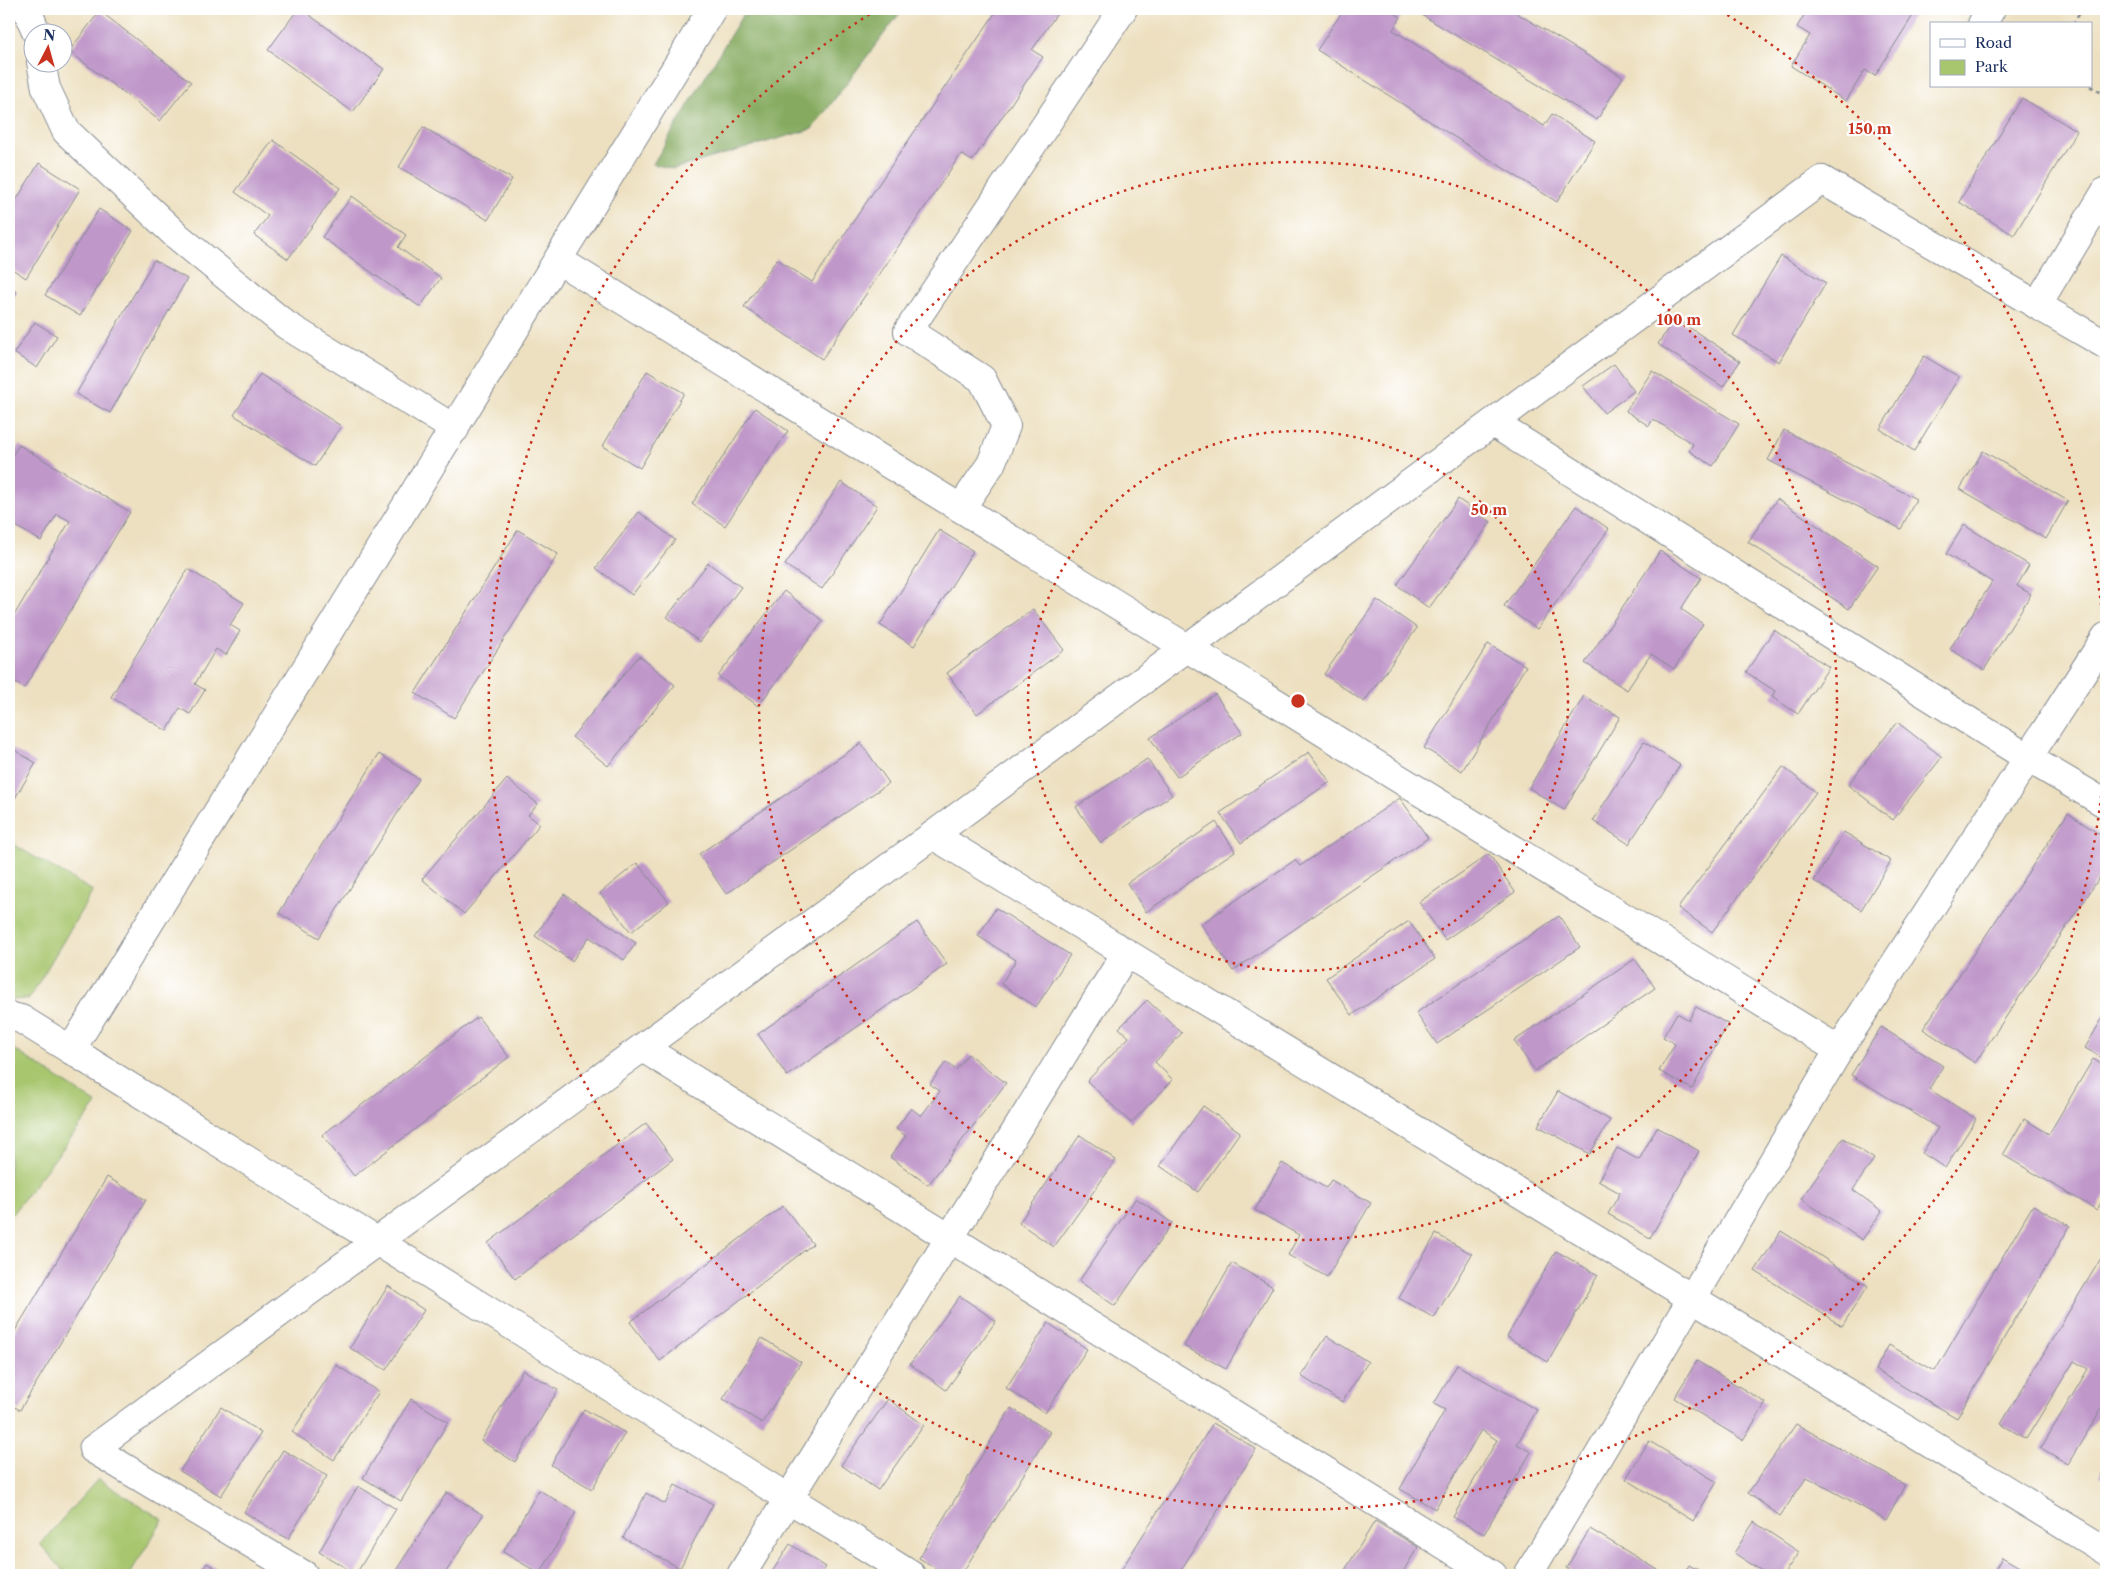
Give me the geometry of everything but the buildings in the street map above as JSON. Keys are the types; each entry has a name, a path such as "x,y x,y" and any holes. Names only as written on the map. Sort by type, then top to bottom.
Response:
{"street":[{"path":"27,9 32,22"},
{"path":"71,1050 712,9"},
{"path":"961,508 991,464 1006,426 982,379 908,331 1123,9"},
{"path":"1983,22 1991,9"},
{"path":"43,72 46,88 66,130 177,236 286,325 455,429"},
{"path":"304,1575 93,1449 643,1048 1822,180 2106,345"},
{"path":"2037,305 2106,191"},
{"path":"558,260 1839,1050"},
{"path":"1493,423 2028,758 2106,804"},
{"path":"1528,1575 1839,1050 2106,637"},
{"path":"933,835 2106,1551"},
{"path":"741,1575 1126,953"},
{"path":"9,1016 21,1019 911,1575"},
{"path":"643,1048 1493,1575"}],"path":[{"path":"2074,22 2082,9"},
{"path":"2092,87 2106,95"}],"green space":[{"path":"746,9 903,9 812,129 673,169 653,164"},
{"path":"9,842 93,891 29,999 9,1000"},
{"path":"9,1046 97,1104 9,1218"},
{"path":"98,1479 163,1520 129,1575 67,1575 40,1544"}]}
